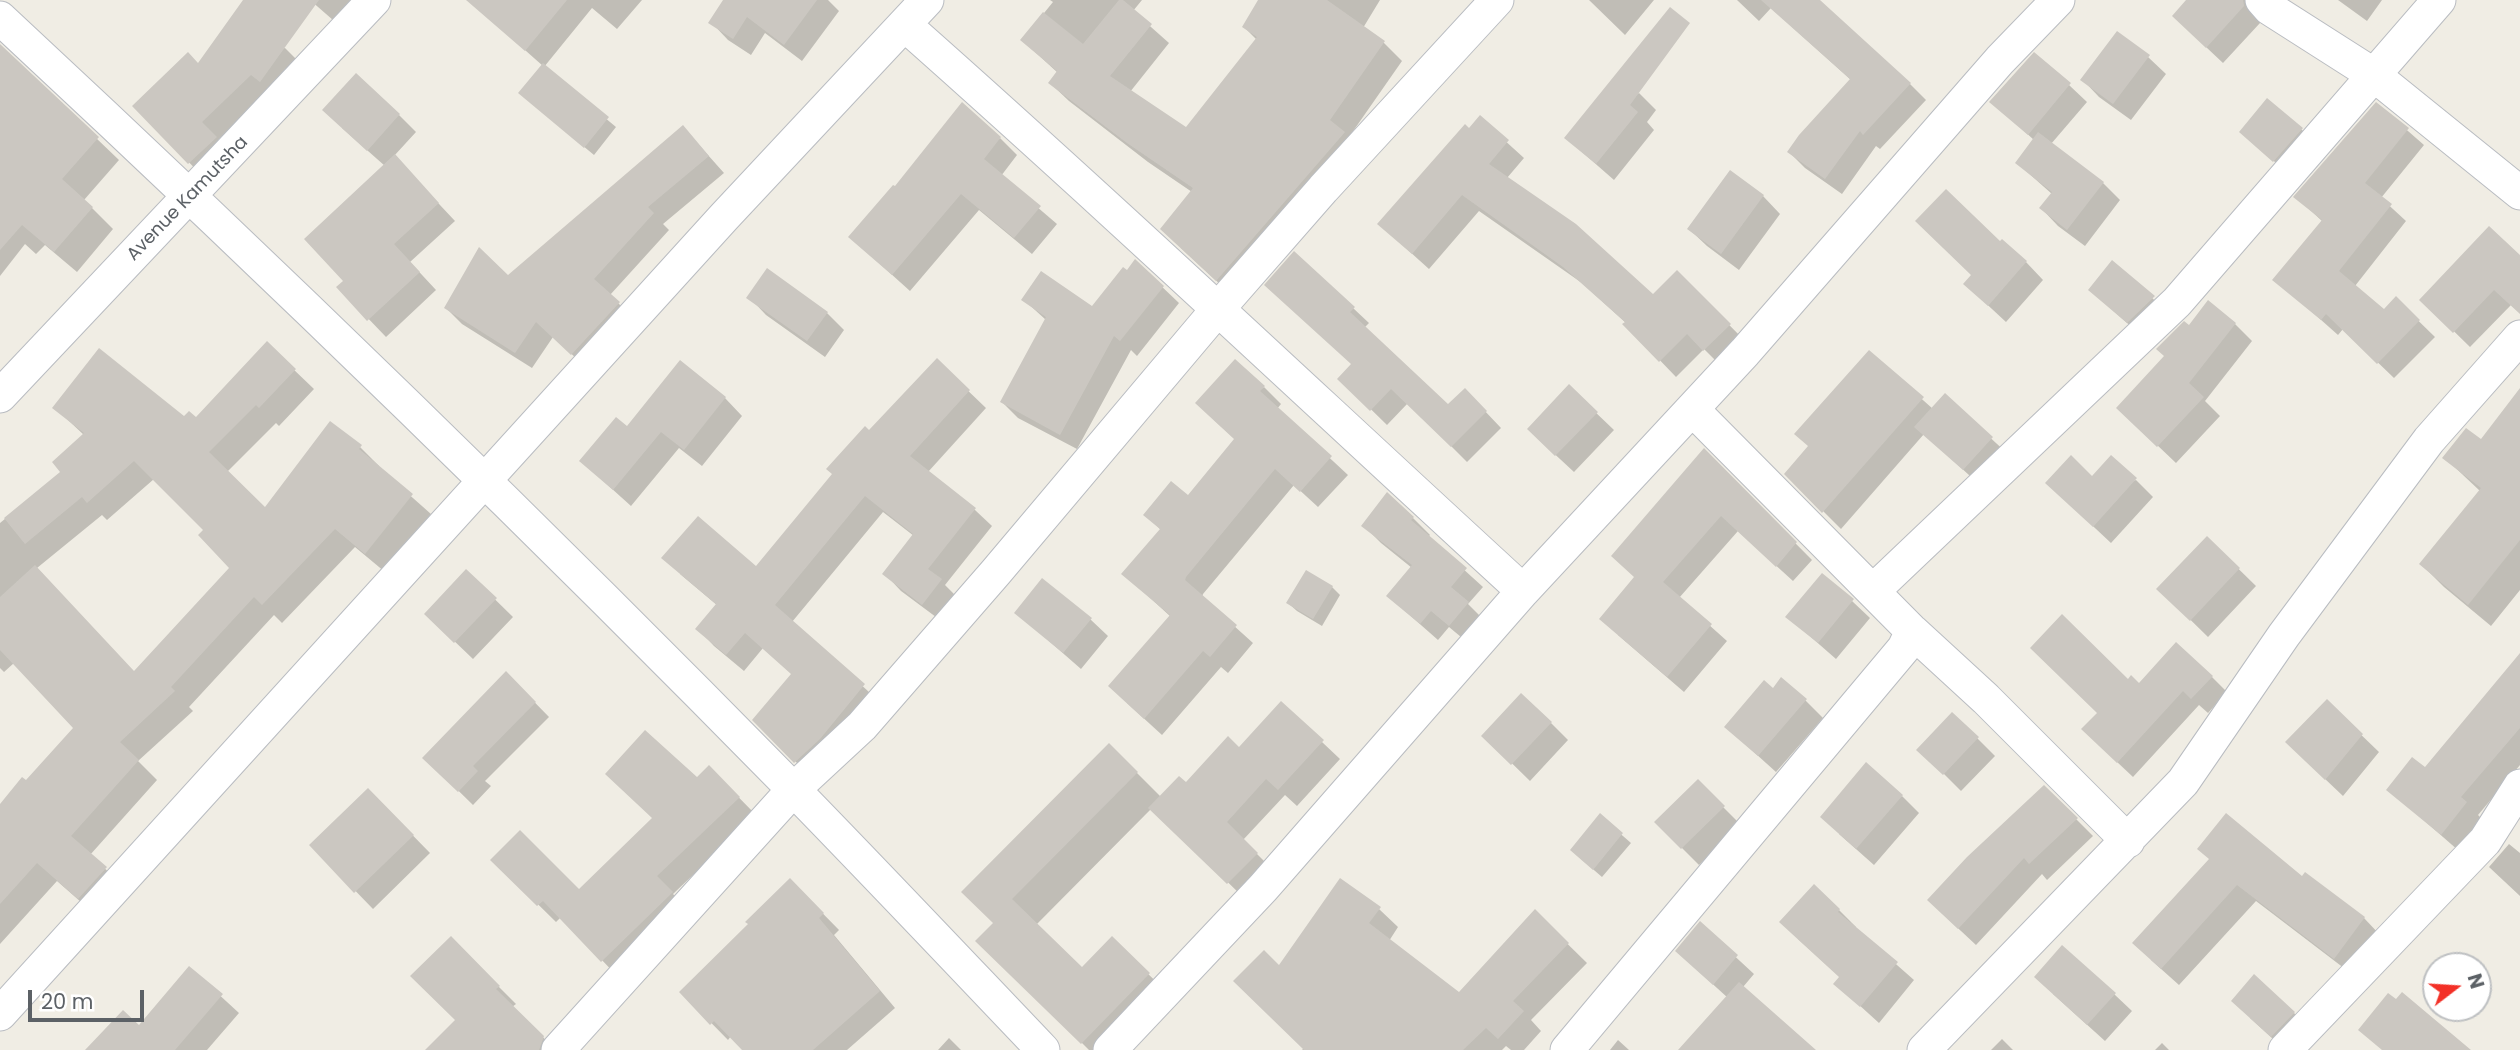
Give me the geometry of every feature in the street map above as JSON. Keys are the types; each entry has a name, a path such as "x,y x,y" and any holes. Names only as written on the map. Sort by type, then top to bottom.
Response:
{"street":[{"name":"Avenue Kamutsha","path":"0,396 374,0"},
{"path":"0,1014 724,217 927,0"},
{"path":"558,1050 793,790 862,726 1217,310 1323,189 1497,0"},
{"path":"1110,1050 1263,888 1523,591 1745,352 2000,60 2058,0"},
{"path":"2262,0 2269,8 2374,75 2520,193"},
{"path":"1873,591 2177,302 2439,0"},
{"path":"0,18 191,196 484,481 793,790 1043,1050"},
{"path":"905,25 1070,170 1217,310 1523,591"},
{"path":"1924,1050 2183,782 2284,635 2429,440 2520,337"},
{"path":"1692,409 1912,631 1986,699 2127,841"},
{"path":"1567,1050 1895,659 1912,631"},
{"path":"2285,1050 2486,841 2520,786"}],"building":[{"path":"243,0 319,0 260,82 251,75 202,122 217,137 188,164 132,106 188,52 198,63"},
{"path":"466,0 567,0 525,51"},
{"path":"723,0 817,0 784,45 747,17 733,39 708,23"},
{"path":"1119,0 1123,0 1152,24 1110,76 1186,127 1257,37 1242,27 1258,0 1327,0 1385,41 1330,120 1345,132 1216,281 1160,229 1193,188 1127,143 1048,83 1057,71 1020,40 1043,12 1083,44"},
{"path":"1761,0 1820,0 1911,83 1863,135 1860,131 1825,179 1787,152 1850,79"},
{"path":"2186,0 2243,0 2244,6 2206,48 2172,16"},
{"path":"1670,7 1690,23 1630,105 1638,112 1596,164 1564,138"},
{"path":"2117,31 2150,55 2113,104 2080,80"},
{"path":"0,44 99,137 62,179 93,207 54,252 22,225 0,250"},
{"path":"2034,52 2071,83 2028,135 1989,102"},
{"path":"543,63 609,117 584,148 518,93"},
{"path":"356,73 400,114 367,151 322,110"},
{"path":"2267,98 2303,128 2273,162 2239,132"},
{"path":"962,102 1001,137 984,159 1041,206 1014,238 961,194 892,275 848,237 893,185 895,186"},
{"path":"2376,102 2409,128 2365,183 2392,204 2339,271 2384,309 2396,296 2420,320 2377,364 2326,314 2321,320 2272,280 2322,220 2293,197"},
{"path":"1480,115 1509,140 1489,164 1576,224 1653,294 1677,270 1731,324 1703,351 1687,334 1659,362 1622,324 1625,322 1563,267 1462,195 1412,254 1377,224 1465,124 1469,128"},
{"path":"683,125 709,156 648,207 654,213 594,279 620,302 571,355 536,322 515,353 444,308 479,247 508,275"},
{"path":"2038,132 2104,182 2067,230 2039,208 2052,192 2015,163"},
{"path":"395,154 439,203 394,244 420,272 367,321 336,287 343,281 304,239"},
{"path":"1730,170 1764,195 1721,254 1687,229"},
{"path":"1946,189 2000,241 2002,239 2027,261 1988,306 1963,284 1971,275 1915,221"},
{"path":"2489,226 2520,255 2520,314 2494,290 2453,333 2419,300"},
{"path":"1294,251 1355,307 1350,312 1448,404 1465,388 1487,411 1451,447 1391,389 1370,411 1337,379 1351,364 1264,285"},
{"path":"1135,259 1164,286 1120,341 1114,336 1060,435 1000,402 1046,317 1021,300 1041,271 1092,306 1123,267 1127,270"},
{"path":"2112,260 2155,296 2127,323 2088,290"},
{"path":"767,268 828,312 807,341 746,298"},
{"path":"2208,300 2236,323 2189,383 2204,397 2157,447 2116,408 2164,356 2156,349 2184,321 2189,325"},
{"path":"267,341 296,369 259,408 256,405 209,452 265,507 330,421 362,445 359,449 413,494 365,554 335,529 262,605 254,597 171,687 175,691 120,742 139,760 71,836 107,867 78,899 37,863 0,904 0,804 22,777 26,780 73,728 0,650 0,597 35,565 134,671 229,568 198,535 203,530 134,461 87,503 82,497 25,544 4,518 60,472 52,462 84,433 52,408 99,348 184,416 189,411 196,417"},
{"path":"1869,350 1924,397 1822,513 1784,474 1808,446 1794,434"},
{"path":"937,358 970,390 910,456 976,508 928,569 942,579 922,605 882,574 913,534 865,496 775,605 865,684 820,739 794,763 752,720 791,674 745,633 726,655 695,629 716,604 661,558 698,516 756,566 832,474 826,469 865,426 869,430"},
{"path":"1235,359 1265,386 1260,391 1332,456 1300,492 1275,469 1186,577 1185,580 1237,625 1210,657 1203,651 1144,719 1108,686 1170,615 1121,574 1160,529 1143,515 1171,481 1188,495 1234,439 1195,403"},
{"path":"680,360 726,397 684,450 661,432 613,490 579,461 616,417 627,426"},
{"path":"1569,384 1598,412 1555,456 1527,429"},
{"path":"2520,388 2520,540 2468,605 2419,564 2481,488 2442,458 2466,428 2481,439"},
{"path":"1945,393 1993,437 1963,470 1914,427"},
{"path":"1704,448 1797,542 1776,567 1721,516 1663,582 1712,624 1667,677 1599,619 1634,577 1611,556"},
{"path":"2071,455 2092,476 2111,455 2137,478 2093,527 2045,483"},
{"path":"1387,492 1414,517 1411,520 1467,568 1451,587 1469,602 1449,626 1431,611 1420,624 1386,596 1412,565 1361,526"},
{"path":"2207,536 2240,568 2190,621 2156,589"},
{"path":"466,569 497,598 454,643 424,614"},
{"path":"1306,570 1333,586 1313,619 1286,603"},
{"path":"1822,573 1854,599 1818,643 1785,617"},
{"path":"1042,578 1092,618 1063,653 1014,613"},
{"path":"2062,614 2128,679 2131,675 2139,683 2176,642 2213,676 2191,699 2183,691 2117,763 2081,729 2097,713 2030,648"},
{"path":"2520,653 2520,728 2461,797 2467,802 2441,835 2386,790 2412,757 2425,767"},
{"path":"506,671 536,702 473,766 478,771 458,792 422,758"},
{"path":"1781,677 1807,699 1758,756 1724,727 1764,680 1773,688"},
{"path":"1521,693 1552,722 1511,765 1481,736"},
{"path":"2327,699 2363,734 2325,780 2285,742"},
{"path":"1281,701 1324,740 1278,790 1266,779 1227,822 1258,853 1227,884 1148,808 1179,776 1186,782 1228,736 1239,747"},
{"path":"1952,712 1979,737 1943,775 1916,750"},
{"path":"645,730 697,777 709,765 740,797 657,876 673,892 601,962 543,901 537,906 490,860 520,830 579,889 652,818 605,774"},
{"path":"1109,743 1138,772 1012,899 1082,967 1112,936 1150,973 1081,1044 975,941 993,923 961,892"},
{"path":"1866,762 1903,795 1856,849 1820,817"},
{"path":"1698,779 1725,806 1681,849 1654,822"},
{"path":"2044,785 2078,818 2029,864 2024,858 1958,929 1927,900 1967,857"},
{"path":"368,788 414,835 354,893 309,845"},
{"path":"1600,813 1623,833 1593,870 1570,850"},
{"path":"2226,813 2302,876 2305,872 2365,917 2334,959 2237,885 2161,969 2132,943 2209,859 2197,849"},
{"path":"790,878 824,913 819,918 880,991 813,1050 742,1050 714,1021 710,1025 679,992"},
{"path":"1340,878 1381,907 1369,923 1459,992 1535,909 1569,943 1513,1001 1524,1011 1498,1039 1486,1028 1463,1050 1304,1050 1233,981 1264,950 1279,965"},
{"path":"1814,884 1840,909 1838,912 1898,962 1860,1007 1833,984 1839,977 1779,922"},
{"path":"1700,921 1738,955 1713,985 1675,951"},
{"path":"451,936 500,986 496,989 544,1036 539,1050 425,1050 455,1020 410,976"},
{"path":"2062,945 2116,993 2087,1025 2034,977"},
{"path":"189,966 223,994 175,1050 85,1050 123,1010 139,1025"},
{"path":"2254,974 2295,1012 2271,1037 2231,1001"},
{"path":"1739,982 1816,1050 1678,1050"},
{"path":"2402,992 2422,1009 2422,1022 2438,1022 2471,1050 2382,1050 2358,1030 2388,993 2396,999"}]}
